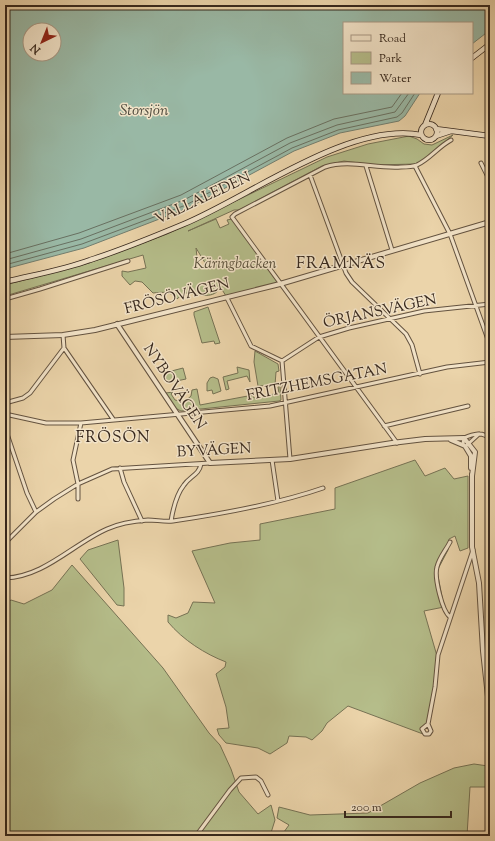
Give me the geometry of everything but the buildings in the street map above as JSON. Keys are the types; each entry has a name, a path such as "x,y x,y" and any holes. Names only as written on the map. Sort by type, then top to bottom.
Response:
{"main road":[{"path":"473,57 490,44"},
{"path":"438,94 421,134 424,139 429,140 452,131"},
{"path":"430,111 430,118 435,127 436,136"},
{"path":"423,127 435,127 452,131 490,136"},
{"name":"VALLALEDEN","path":"409,132 423,127"},
{"name":"VALLALEDEN","path":"5,282 89,261 184,224 306,161 357,141 392,132 421,134"}],"street":[{"path":"396,443 232,217 235,214 310,175 336,164 350,163 389,168 416,166 451,140"},
{"path":"481,163 490,181"},
{"path":"366,166 392,250"},
{"path":"416,166 450,234 490,345"},
{"path":"310,175 342,266 352,282 410,339 420,374"},
{"name":"FRÖSÖVÄGEN","path":"5,337 62,335 117,324 189,305 227,298 280,284 490,222"},
{"path":"5,299 128,261"},
{"path":"227,298 251,346 282,361 290,459"},
{"name":"ÖRJANSVÄGEN","path":"282,361 319,337 390,318 424,311 490,304"},
{"name":"NYBOVÄGEN","path":"117,324 210,463"},
{"path":"62,335 64,348 113,419"},
{"path":"5,403 23,398 30,393 64,348"},
{"name":"FRITZHEMSGATAN","path":"5,414 46,423 81,423 286,403 469,363 490,362"},
{"path":"384,426 468,406"},
{"path":"78,499 78,484 73,460 81,423"},
{"path":"5,431 27,493 36,512"},
{"path":"466,444 479,434"},
{"path":"490,439 483,434 464,438 471,456 473,550 479,583 490,715"},
{"name":"BYVÄGEN","path":"5,543 36,512 78,484 112,469 290,459 425,439 464,438"},
{"name":"BYVÄGEN","path":"447,439 466,444"},
{"path":"272,460 278,501"},
{"path":"171,521 175,503 183,486 200,472 201,464"},
{"path":"120,468 124,482 142,521"},
{"path":"5,578 28,575 108,529 130,522 171,521 278,501 323,488"},
{"path":"450,542 436,568 445,614 450,617"},
{"path":"428,724 435,687 437,658 473,550"},
{"path":"196,836 230,790 241,778 256,777 261,781 268,795"}],"green space":[{"name":"Käringbacken","path":"453,135 423,161 415,164 374,165 344,161 322,166 239,210 234,210 188,231 216,219 220,228 229,224 227,220 232,219 278,283 226,296 221,288 217,292 208,295 184,293 177,299 170,293 153,293 142,282 135,281 130,285 122,276 122,271 128,272 146,268 143,255 5,296 5,285 89,263 167,234 327,157 368,144 409,136 424,144 432,145","holes":["196,248 207,266 198,266"]},
{"path":"208,307 220,343 215,344 214,341 202,343 194,312"},
{"path":"255,351 278,364 279,371 276,372 275,385 258,386 254,362"},
{"path":"237,367 249,370 250,382 247,376 227,381 229,389 226,390 223,377 238,373"},
{"path":"183,368 186,379 167,383 164,373"},
{"path":"213,377 218,379 221,391 213,394 212,390 207,391 207,383 210,378"},
{"path":"280,386 281,400 279,401 181,411 175,408 166,393 173,392 171,394 175,400 184,402 191,396 192,390 197,389 200,405 253,395 254,398 279,393 278,387"},
{"path":"415,460 425,476 445,468 454,479 468,476 468,548 460,551 455,536 449,539 448,550 437,571 444,607 424,611 437,656 434,687 427,724 421,729 423,734 348,706 327,723 322,731 312,740 306,737 289,736 287,743 270,754 258,748 226,743 219,735 217,729 229,728 226,707 216,674 225,667 226,662 195,646 180,635 168,622 168,615 176,618 188,613 193,602 215,603 192,551 230,543 260,540 260,524 335,509 335,488"},
{"path":"118,540 124,588 124,606 117,605 80,559 88,550"},
{"path":"72,565 163,668 209,733 220,745 231,769 239,792 258,814 271,805 275,820 270,836 5,836 5,604 11,600 24,604 52,590"},
{"path":"474,764 488,766 490,787 470,787 467,836 281,836 289,825 277,818 279,807 310,815 368,813 420,783 454,768"}],"water":[{"name":"Storsjön","path":"5,5 490,5 490,30 473,43 473,22 343,22 343,94 419,94 405,116 399,121 340,133 294,151 188,208 84,248 5,269"}],"district":[{"name":"FRAMNÄS","path":"341,264"},
{"name":"FRÖSÖN","path":"113,438"}]}
